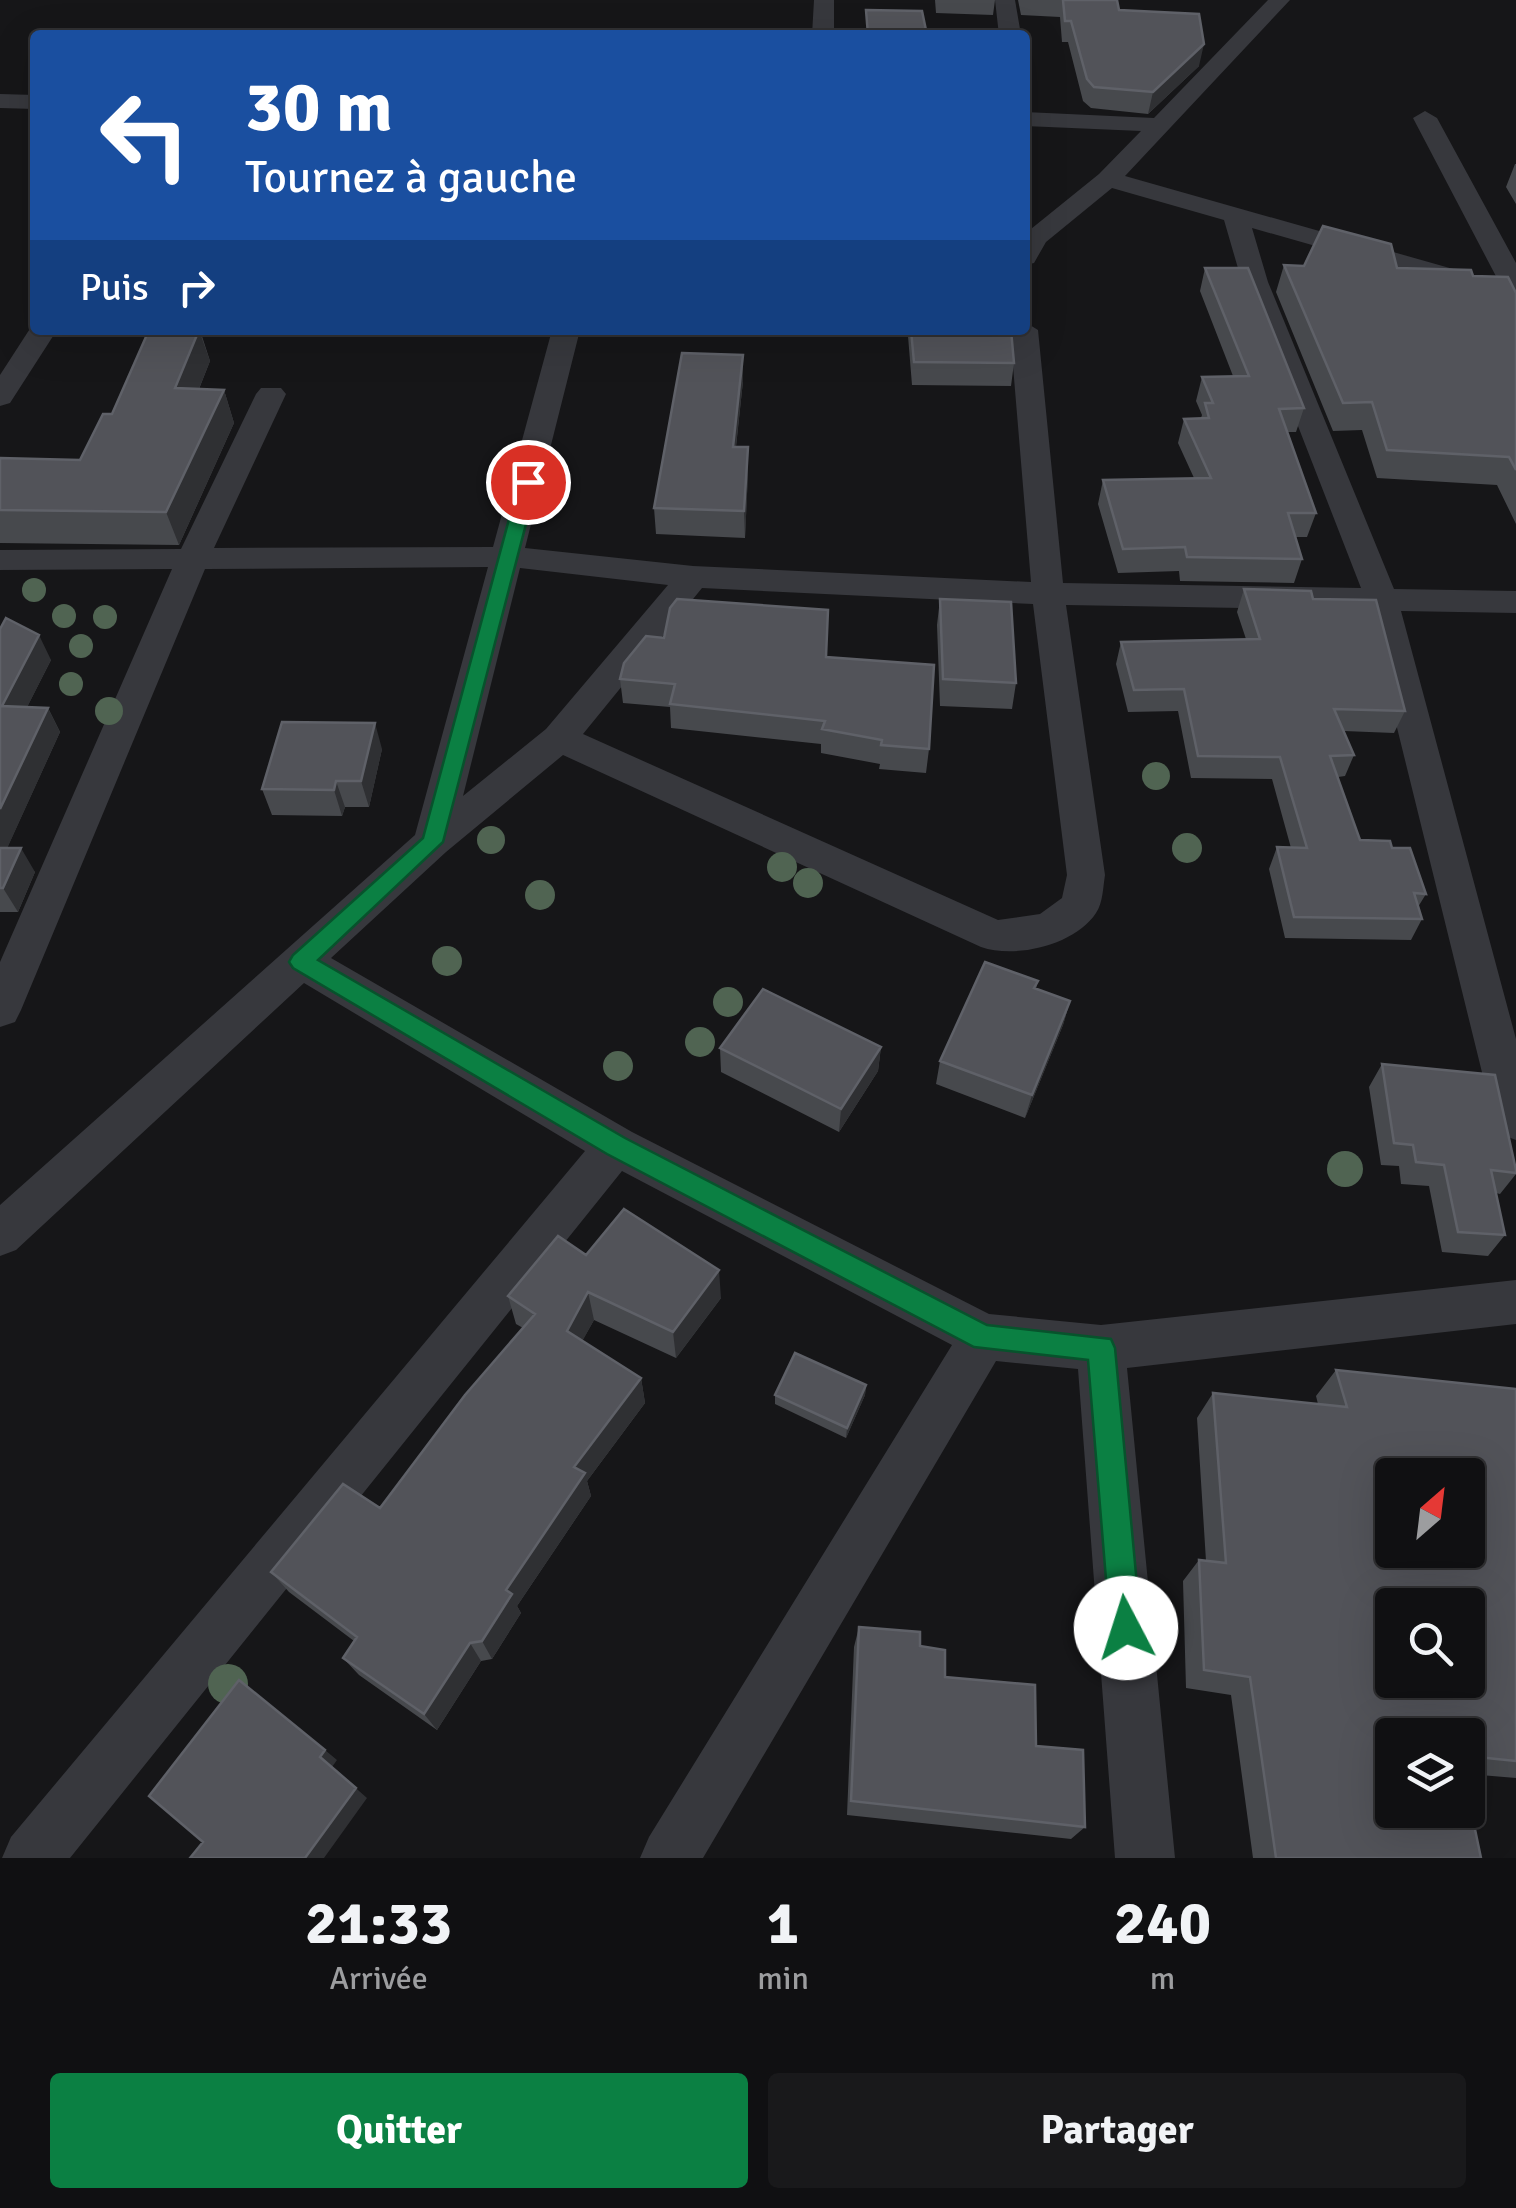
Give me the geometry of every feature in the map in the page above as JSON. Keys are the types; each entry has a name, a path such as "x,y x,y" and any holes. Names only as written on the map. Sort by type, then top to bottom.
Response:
{"street":[{"path":"823,30 824,0"},
{"path":"1005,0 1009,30"},
{"path":"1030,246 1034,238 1108,179 1280,0"},
{"path":"0,102 30,102"},
{"path":"1425,118 1516,291"},
{"path":"1030,119 1160,125"},
{"path":"1108,179 1516,291"},
{"path":"1236,216 1255,282 1381,598 1516,1121"},
{"path":"0,398 39,335"},
{"path":"432,842 510,557 565,335"},
{"path":"558,738 995,936 1049,929 1080,906 1086,874 1048,594 1024,335"},
{"path":"0,1010 194,556 271,394"},
{"path":"0,560 510,557 694,577 1048,594 1516,602"},
{"path":"0,1234 432,842 558,738 694,577"},
{"path":"301,962 616,1146 984,1338 1101,1348 1516,1302"},
{"path":"32,1858 616,1146"},
{"path":"670,1858 984,1338"},
{"path":"1101,1348 1146,1858"}],"building":[{"path":"1063,0 1117,0 1119,10 1199,14 1204,44 1153,92 1094,87 1087,79 1071,21 1065,21"},
{"path":"866,10 922,11 926,30 868,30"},
{"path":"1323,226 1391,244 1397,268 1471,270 1473,276 1508,277 1516,293 1516,470 1509,457 1387,450 1372,402 1343,403 1284,265 1304,266"},
{"path":"1205,268 1248,268 1304,408 1279,409 1316,513 1288,513 1302,559 1187,557 1185,547 1123,549 1103,480 1211,478 1184,419 1209,418 1205,403 1213,403 1202,377 1249,376"},
{"path":"147,335 197,335 175,388 224,390 166,512 0,510 0,458 80,460 103,414 112,414"},
{"path":"911,335 1011,335 1014,363 914,362"},
{"path":"682,353 743,355 733,447 748,447 744,511 654,508"},
{"path":"1244,589 1311,591 1313,599 1376,600 1405,711 1334,709 1354,755 1330,756 1360,840 1390,841 1392,848 1410,848 1426,894 1414,893 1422,919 1294,917 1277,847 1307,848 1280,757 1198,756 1184,689 1134,690 1121,642 1260,639"},
{"path":"677,599 828,610 826,657 934,665 929,749 881,745 882,740 822,729 825,721 670,704 675,684 620,679 624,663 646,636 664,638 670,608"},
{"path":"940,599 1011,602 1016,683 943,679"},
{"path":"6,618 39,635 2,706 48,708 0,809 0,629"},
{"path":"282,722 375,723 361,781 336,781 334,790 262,789"},
{"path":"0,848 21,848 3,888 0,888"},
{"path":"985,962 1038,981 1034,988 1070,1001 1032,1095 940,1061"},
{"path":"763,989 881,1047 841,1109 720,1048"},
{"path":"1382,1064 1495,1075 1516,1170 1491,1170 1505,1235 1458,1232 1444,1165 1416,1162 1413,1145 1394,1143"},
{"path":"624,1209 719,1270 673,1332 588,1292 567,1331 641,1378 574,1467 585,1473 506,1590 512,1594 482,1641 470,1643 424,1714 343,1658 357,1637 271,1572 343,1484 380,1508 465,1395 535,1314 508,1296 558,1236 586,1255"},
{"path":"795,1353 866,1385 847,1428 775,1395"},
{"path":"1336,1370 1516,1389 1516,1761 1485,1758 1485,1718 1375,1718 1375,1828 1475,1828 1481,1858 1276,1858 1250,1677 1204,1670 1199,1560 1226,1563 1213,1393 1347,1407"},
{"path":"859,1627 920,1632 920,1646 945,1650 945,1677 1035,1685 1036,1746 1083,1750 1085,1827 851,1801"},
{"path":"239,1680 325,1750 320,1757 356,1788 305,1858 190,1858 203,1842 149,1796"}],"route":[{"path":"528,482 432,842 301,962 616,1146 984,1338 1101,1348 1126,1628"}]}
